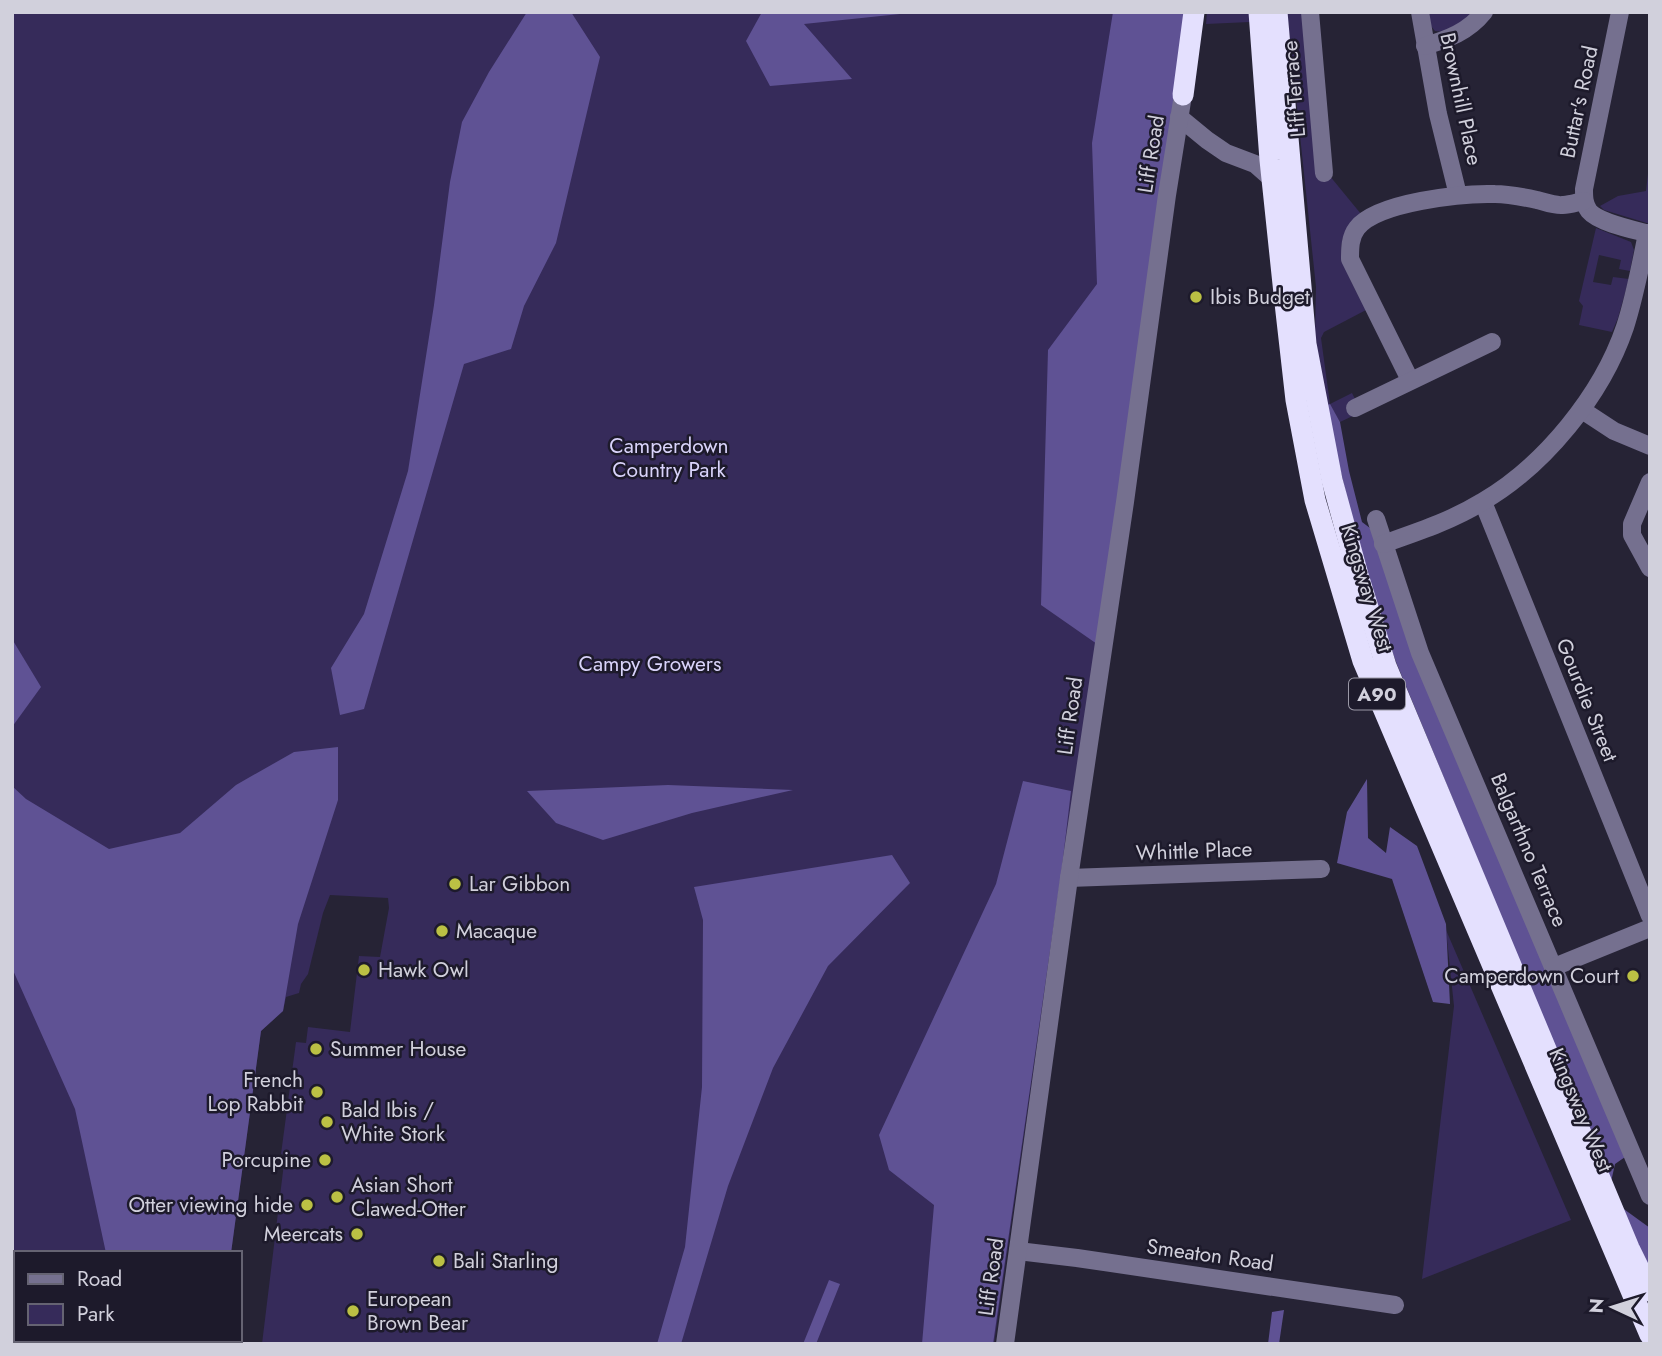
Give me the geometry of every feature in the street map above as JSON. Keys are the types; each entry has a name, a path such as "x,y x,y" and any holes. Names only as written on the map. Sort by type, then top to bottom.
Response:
{"highway":[{"path":"1183,95 1194,12"},
{"name":"Kingsway West","path":"1259,12 1272,179 1296,400 1314,500 1363,662 1650,1335"},
{"name":"Kingsway West","path":"1277,12 1306,344 1332,480 1358,575 1386,666 1629,1248 1650,1291"}],"street":[{"name":"Liff Terrace","path":"1310,12 1328,165"},
{"name":"Brownhill Place","path":"1420,12 1438,114 1458,195"},
{"path":"1425,46 1455,36 1478,20 1484,12"},
{"name":"Buttar's Road","path":"1584,201 1584,189 1620,12"},
{"name":"Liff Road","path":"1004,1344 1183,95"},
{"path":"1179,117 1207,141 1226,153 1255,164 1272,179"},
{"path":"1383,544 1443,522 1483,502 1518,476 1554,443 1582,410 1606,370 1625,328 1648,233 1598,218 1584,201 1562,205 1522,196 1495,194 1458,195 1418,201 1387,210 1366,220 1356,229 1350,243 1350,259 1410,380"},
{"path":"1355,408 1492,342"},
{"path":"1582,410 1614,431 1650,446"},
{"path":"1650,482 1632,524 1632,535 1650,568"},
{"name":"Gourdie Street","path":"1483,502 1650,916"},
{"name":"Balgarthno Terrace","path":"1376,519 1420,653 1646,1177 1650,1196"},
{"name":"Whittle Place","path":"1069,878 1321,869"},
{"path":"1554,967 1650,928"},
{"name":"Smeaton Road","path":"1018,1251 1395,1305"}],"green space":[{"name":"Camperdown Country Park","path":"12,12 1187,12 1113,523 1069,878 1044,996 994,1344 262,1344 285,1155 281,1154 296,1042 306,1043 308,1027 350,1032 359,956 380,957 389,908 388,898 330,895 308,974 299,993 286,997 283,1011 261,1031 231,1251 14,1251 14,1342 233,1344 12,1344"},
{"path":"1207,12 1250,12 1250,22 1206,24"},
{"path":"1287,12 1305,12 1329,175 1361,214 1349,226 1342,247 1346,269 1366,310 1324,332 1321,338 1330,404 1352,393 1356,401 1357,414 1340,422 1330,405 1325,406 1315,333 1316,287"},
{"path":"1429,12 1473,12 1456,26 1445,31 1435,31 1430,25"},
{"path":"1650,156 1650,224 1604,210 1600,206 1618,196 1646,191"},
{"path":"1596,228 1631,242 1634,250 1630,271 1619,269 1621,260 1599,255 1593,282 1611,285 1613,277 1629,279 1612,332 1579,325 1583,306 1579,301"},
{"path":"1446,930 1571,1220 1422,1279 1454,1006"}],"shaded area":[{"path":"527,12 571,12 600,57 556,243 524,306 511,349 464,364 364,709 340,715 331,668 364,614 408,471 450,182 462,122 489,72"},
{"path":"762,12 919,12 804,24 852,79 770,86 746,41"},
{"path":"1113,12 1187,12 1097,644 1041,605 1048,350 1097,284 1092,143"},
{"path":"1330,404 1340,422 1362,522 1374,531 1628,1155 1615,1164 1611,1182 1396,662 1365,573 1325,406"},
{"path":"12,639 41,687 12,727"},
{"path":"338,747 338,800 298,924 283,1011 261,1031 231,1251 106,1251 75,1109 12,968 12,786 26,799 109,849 180,833 236,785 294,752"},
{"path":"1367,779 1368,838 1386,853 1390,827 1417,846 1446,924 1450,1004 1433,1002 1392,879 1337,863 1347,812"},
{"path":"1023,781 1071,791 993,1344 922,1344 934,1205 889,1170 879,1135 996,884"},
{"path":"668,785 793,790 692,813 603,840 556,823 527,791"},
{"path":"892,855 910,883 828,966 773,1068 728,1186 681,1344 657,1344 685,1247 702,1087 703,920 694,887"},
{"path":"1621,1207 1650,1228 1650,1273"},
{"path":"829,1280 840,1284 816,1344 803,1344"},
{"path":"1284,1310 1279,1344 1268,1344 1272,1312"},
{"path":"227,1342 233,1344 122,1344"}],"place":[{"name":"Ibis Budget","path":"1196,297"},
{"name":"Lar Gibbon","path":"455,884"},
{"name":"Macaque","path":"442,931"},
{"name":"Hawk Owl","path":"364,970"},
{"name":"Camperdown Court","path":"1633,976"},
{"name":"Summer House","path":"316,1049"},
{"name":"French Lop Rabbit","path":"317,1092"},
{"name":"Bald Ibis / White Stork","path":"327,1122"},
{"name":"Porcupine","path":"325,1160"},
{"name":"Asian Short Clawed-Otter","path":"337,1197"},
{"name":"Otter viewing hide","path":"307,1205"},
{"name":"Meercats","path":"357,1234"},
{"name":"Bali Starling","path":"439,1261"},
{"name":"European Brown Bear","path":"353,1311"}],"park label":[{"name":"Campy Growers","path":"650,664"}]}
